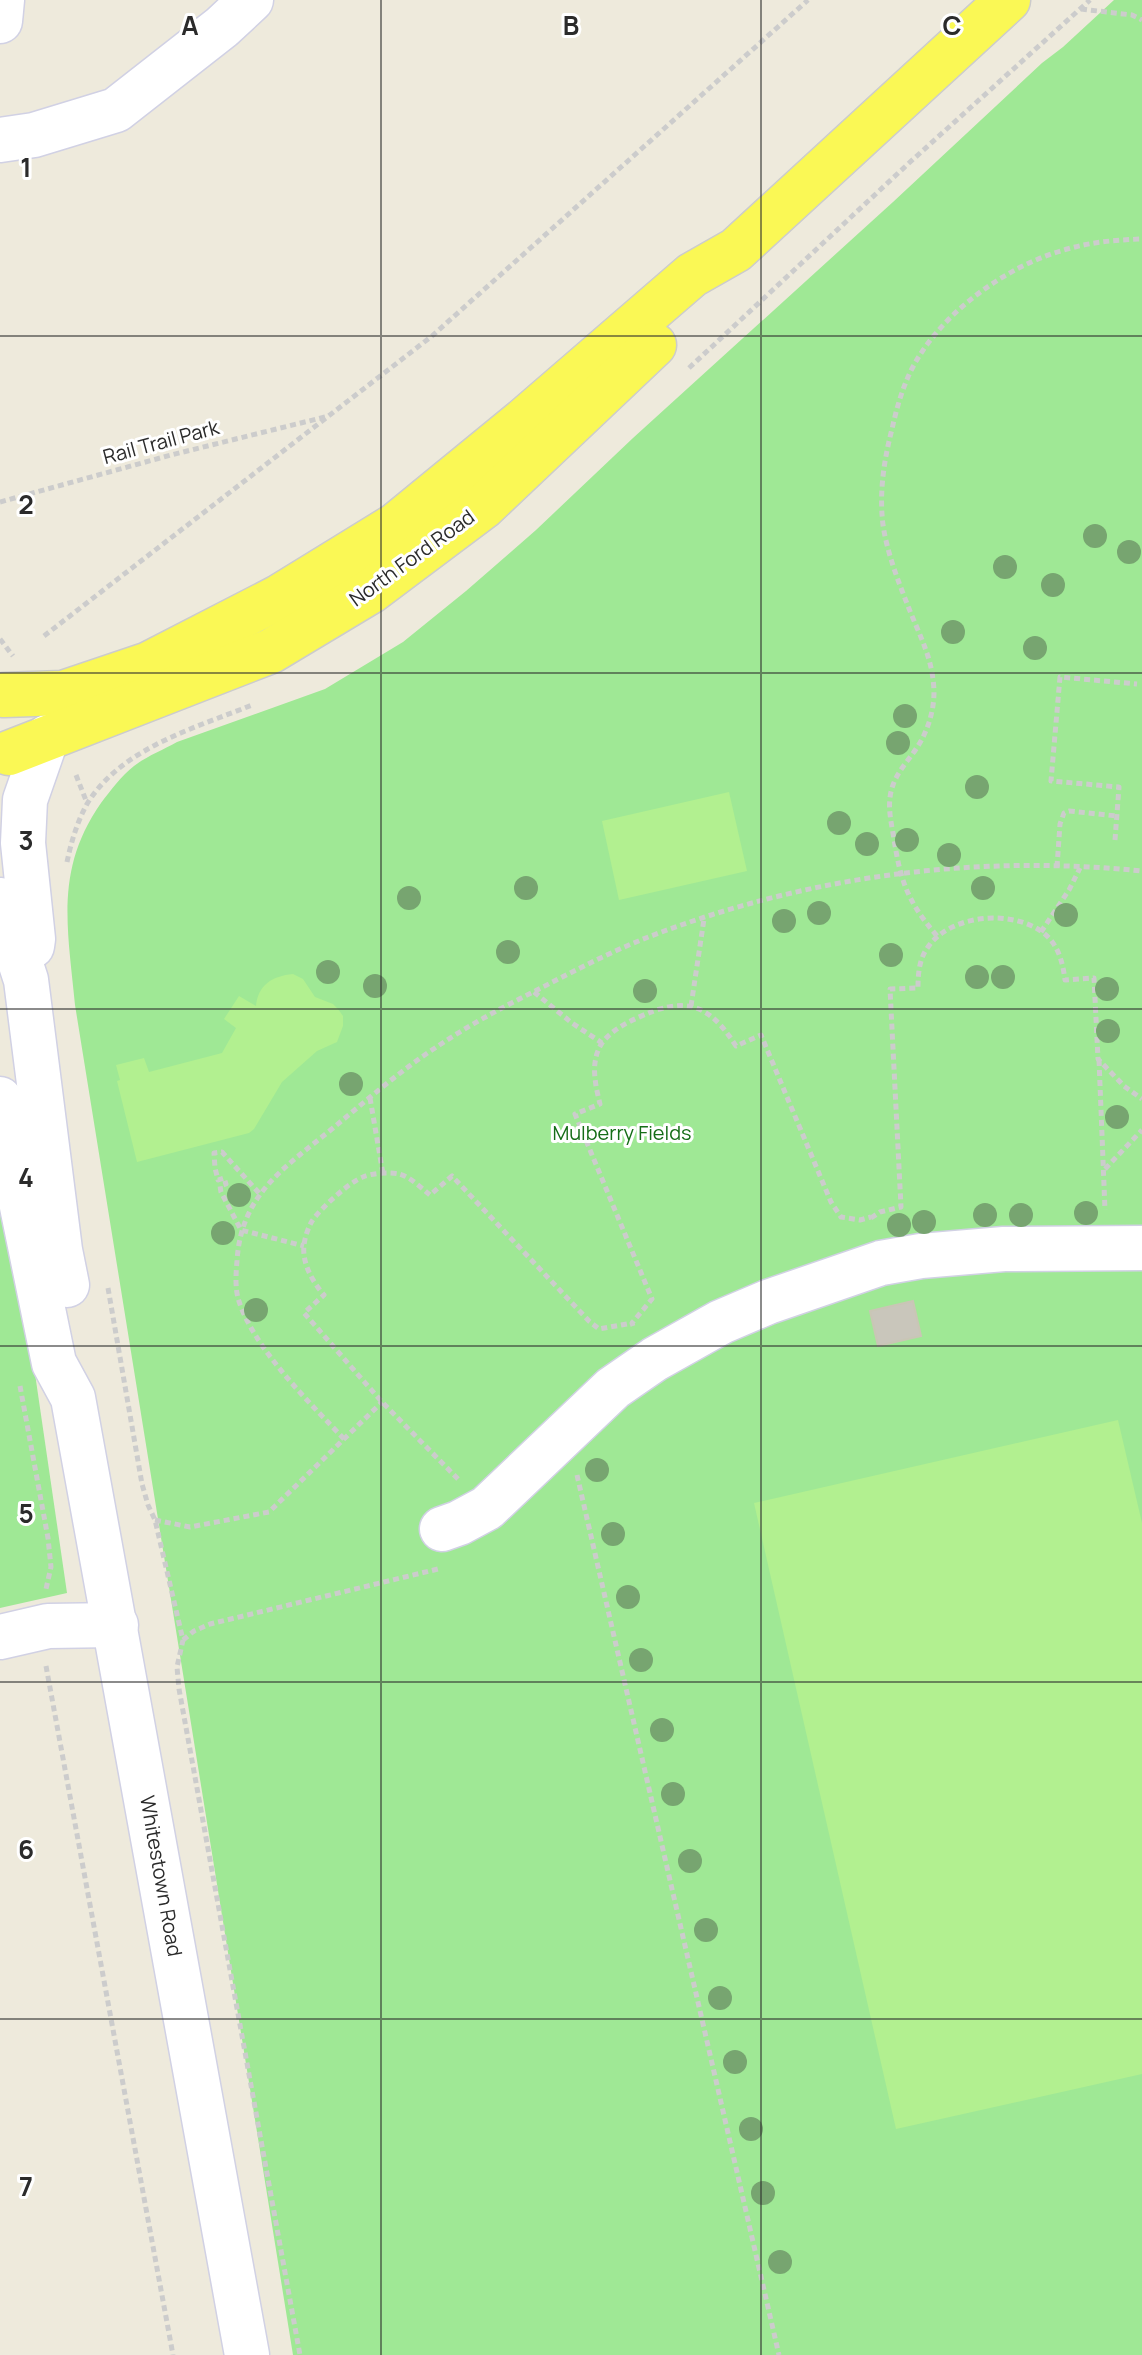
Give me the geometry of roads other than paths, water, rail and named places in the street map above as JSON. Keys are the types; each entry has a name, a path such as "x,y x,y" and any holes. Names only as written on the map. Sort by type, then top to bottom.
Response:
{"main road":[{"name":"North Ford Road","path":"2,693 63,693 149,664 279,597 396,525 523,421 692,275 736,250 1008,0"},
{"name":"North Ford Road","path":"18,752 271,651 371,591 483,507 709,294 736,250"},
{"path":"2,693 11,714 18,752"}],"street":[{"path":"0,21 2,0"},
{"path":"0,140 34,135 116,110 222,27 251,0"},
{"name":"Whitestown Road","path":"18,752 25,800 23,843 33,939 26,980"},
{"name":"Whitestown Road","path":"0,900 26,980 60,1250 80,1354 73,1398"},
{"name":"Whitestown Road","path":"0,1099 54,1363 73,1398 247,2355"},
{"path":"444,1548 459,1523 487,1508 613,1388 655,1359 721,1322 768,1302 881,1263 921,1256 1004,1249 1142,1248"},
{"path":"0,1637 48,1626 116,1625"}],"park label":[{"name":"Mulberry Fields","path":"622,1133"}]}
